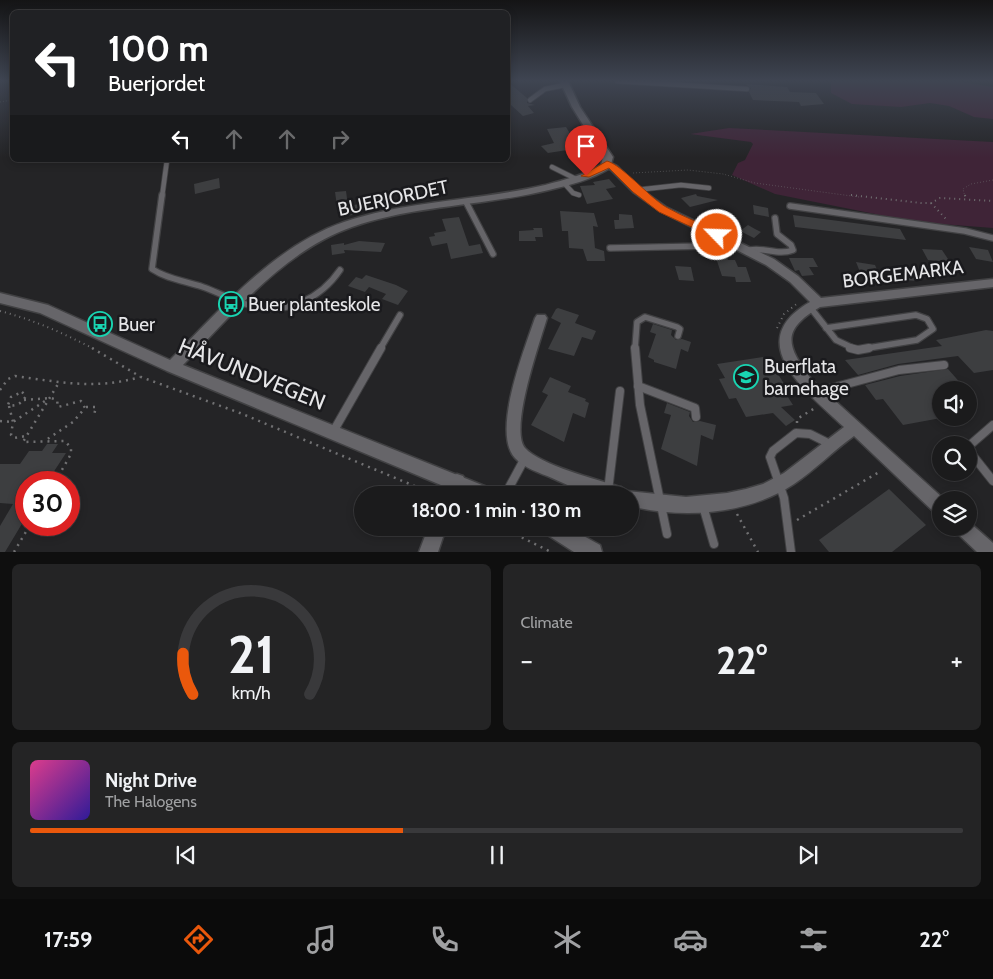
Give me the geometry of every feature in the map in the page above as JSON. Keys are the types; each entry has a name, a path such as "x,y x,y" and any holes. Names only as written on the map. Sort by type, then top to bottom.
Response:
{"main road":[{"path":"576,107 608,157 607,164"},
{"name":"BUERJORDET","path":"172,367 291,255 332,231 376,217 528,192 564,183 596,172 607,164"},
{"name":"HÅVUNDVEGEN","path":"0,298 43,309 172,367 333,432 450,486"},
{"path":"428,552 435,536"},
{"path":"566,536 594,552"}],"street":[{"path":"607,164 636,190 663,209 750,250 794,279 814,305 793,318 786,331 785,339 795,369 819,400 854,428 932,499"},
{"name":"BORGEMARKA","path":"814,305 993,283"},
{"path":"541,318 513,420 512,433 514,443 525,458 596,486"},
{"path":"639,499 662,503 702,504 730,501 780,484 805,466 830,444 854,428"},
{"path":"973,536 990,552"}],"lane":[{"path":"167,162 152,269 158,274 202,287 239,302 263,308 300,303 328,286 340,270"},
{"path":"552,167 576,179"},
{"path":"564,183 573,193 579,196"},
{"path":"636,190 681,185 709,188"},
{"path":"466,202 493,254"},
{"path":"790,206 958,230 993,238"},
{"path":"750,250 755,248 782,254 793,250 791,245 777,234 775,218"},
{"path":"610,248 706,246 721,243 726,239"},
{"path":"814,305 826,328 842,346 858,350 917,340 933,329 927,319 916,315 826,328"},
{"path":"333,432 400,315"},
{"path":"667,534 662,503 656,487 638,386 634,347 637,322 641,318 647,317 677,327 680,329 678,336"},
{"path":"819,400 828,389 899,370 944,365"},
{"path":"638,386 695,408 696,417"},
{"path":"614,486 620,391"},
{"path":"993,425 970,445 970,452 993,481"},
{"path":"791,552 786,526 784,498 770,457 773,451 796,433 810,434 830,444"},
{"path":"511,486 525,458"},
{"path":"702,504 714,544"}],"path":[{"path":"620,174 688,170 723,174 755,183 806,188 867,198 921,203 931,203 940,198 993,201"},
{"path":"966,200 962,194 963,189 971,184 993,180"},
{"name":"HÅVUNDVEGEN","path":"0,310 31,319 60,331 125,366 141,377 240,413 414,486"},
{"path":"0,390 8,380 15,376 58,384 101,387 141,377"},
{"path":"58,384 24,443 65,441 71,448 71,454 61,471"},
{"path":"9,406 18,405 24,400 26,394 17,394 8,401 12,422 12,437 27,436"},
{"path":"0,421 12,422 51,398"},
{"path":"24,400 51,398 57,400 58,408 81,401 85,408"},
{"path":"796,433 797,419 819,400"},
{"path":"85,408 96,406 94,416"},
{"path":"45,441 70,424 83,413 85,408"},
{"path":"786,526 894,463"},
{"path":"730,501 758,552"},
{"path":"14,552 23,536"},
{"path":"519,536 551,552"}],"shaded area":[{"path":"951,107 993,107 993,119 974,117"},
{"path":"729,128 993,142 993,228 915,222 775,194 732,175 738,163 745,160 753,144 751,142 690,134"}],"building":[{"path":"513,107 529,107 534,113 523,116"},
{"path":"566,127 577,145 572,146 574,149 548,153 541,146 554,143 547,129"},
{"path":"219,178 220,188 195,194 194,184"},
{"path":"609,179 616,187 606,189 613,199 587,204 580,186 595,185 593,182"},
{"path":"346,191 348,206 359,204 361,213 343,217 342,212 338,213 335,192"},
{"path":"696,194 697,196 718,200 690,207 681,198"},
{"path":"753,205 768,208 769,217 754,214"},
{"path":"560,211 594,213 598,227 593,226 595,248 604,251 605,261 587,261 583,249 569,248 568,231 562,231"},
{"path":"619,214 632,215 634,228 615,229 614,220 619,220"},
{"path":"793,215 900,229 906,240 795,227"},
{"path":"459,217 469,246 480,244 483,253 451,259 447,243 432,246 429,237 435,236 434,233 446,231 442,219"},
{"path":"748,225 761,232 754,238 740,231"},
{"path":"533,228 542,228 543,237 535,237 536,241 519,241 519,231 534,230"},
{"path":"359,241 385,243 381,252 344,250 345,253 332,255 331,245 344,243 344,245"},
{"path":"969,247 988,250 993,262 976,259"},
{"path":"723,248 728,260 735,260 738,267 746,267 751,282 736,282 735,277 722,276 713,249"},
{"path":"922,249 942,250 950,262 928,260"},
{"path":"789,258 813,258 818,267 809,267 814,275 802,276 799,270 795,271"},
{"path":"856,262 875,265 879,274 860,272"},
{"path":"675,266 691,267 694,281 679,280"},
{"path":"888,268 909,268 916,281 894,279"},
{"path":"366,275 408,291 398,305 382,299 386,294 369,287 365,292 348,286 356,277 362,279"},
{"path":"558,308 579,315 575,323 596,331 592,340 582,337 574,356 548,349 561,323 551,318"},
{"path":"653,324 672,330 671,335 676,340 682,339 691,342 688,352 681,349 676,369 654,362 654,360 648,357 656,334 650,332"},
{"path":"986,330 993,331 993,370 974,373 958,356 898,364 858,375 845,360 942,346 936,340"},
{"path":"763,357 772,371 776,371 788,390 784,391 793,405 781,407 795,420 786,426 773,413 746,417 736,398 729,399 719,379 725,378 717,364"},
{"path":"948,369 959,381 932,381 932,420 903,425 883,399 876,400 865,385 900,376"},
{"path":"550,377 571,386 568,392 586,399 585,401 589,403 585,418 573,413 564,442 531,425 548,395 542,392"},
{"path":"667,403 690,412 689,416 693,422 700,421 716,425 713,440 701,435 697,466 661,449 671,415 664,413"},
{"path":"47,444 58,444 52,453 66,453 54,471 15,471 15,535 5,552 0,552 0,526 13,504 0,503 0,464 20,464 29,451 42,451"},
{"path":"889,489 926,525 892,552 829,552 819,540"}],"place":[{"name":"Buer planteskole","path":"231,304"},
{"name":"Buer","path":"100,324"},
{"name":"Buerflata barnehage","path":"746,377"}],"route":[{"path":"586,176 607,164 612,166 636,190 663,209 717,235"}]}
